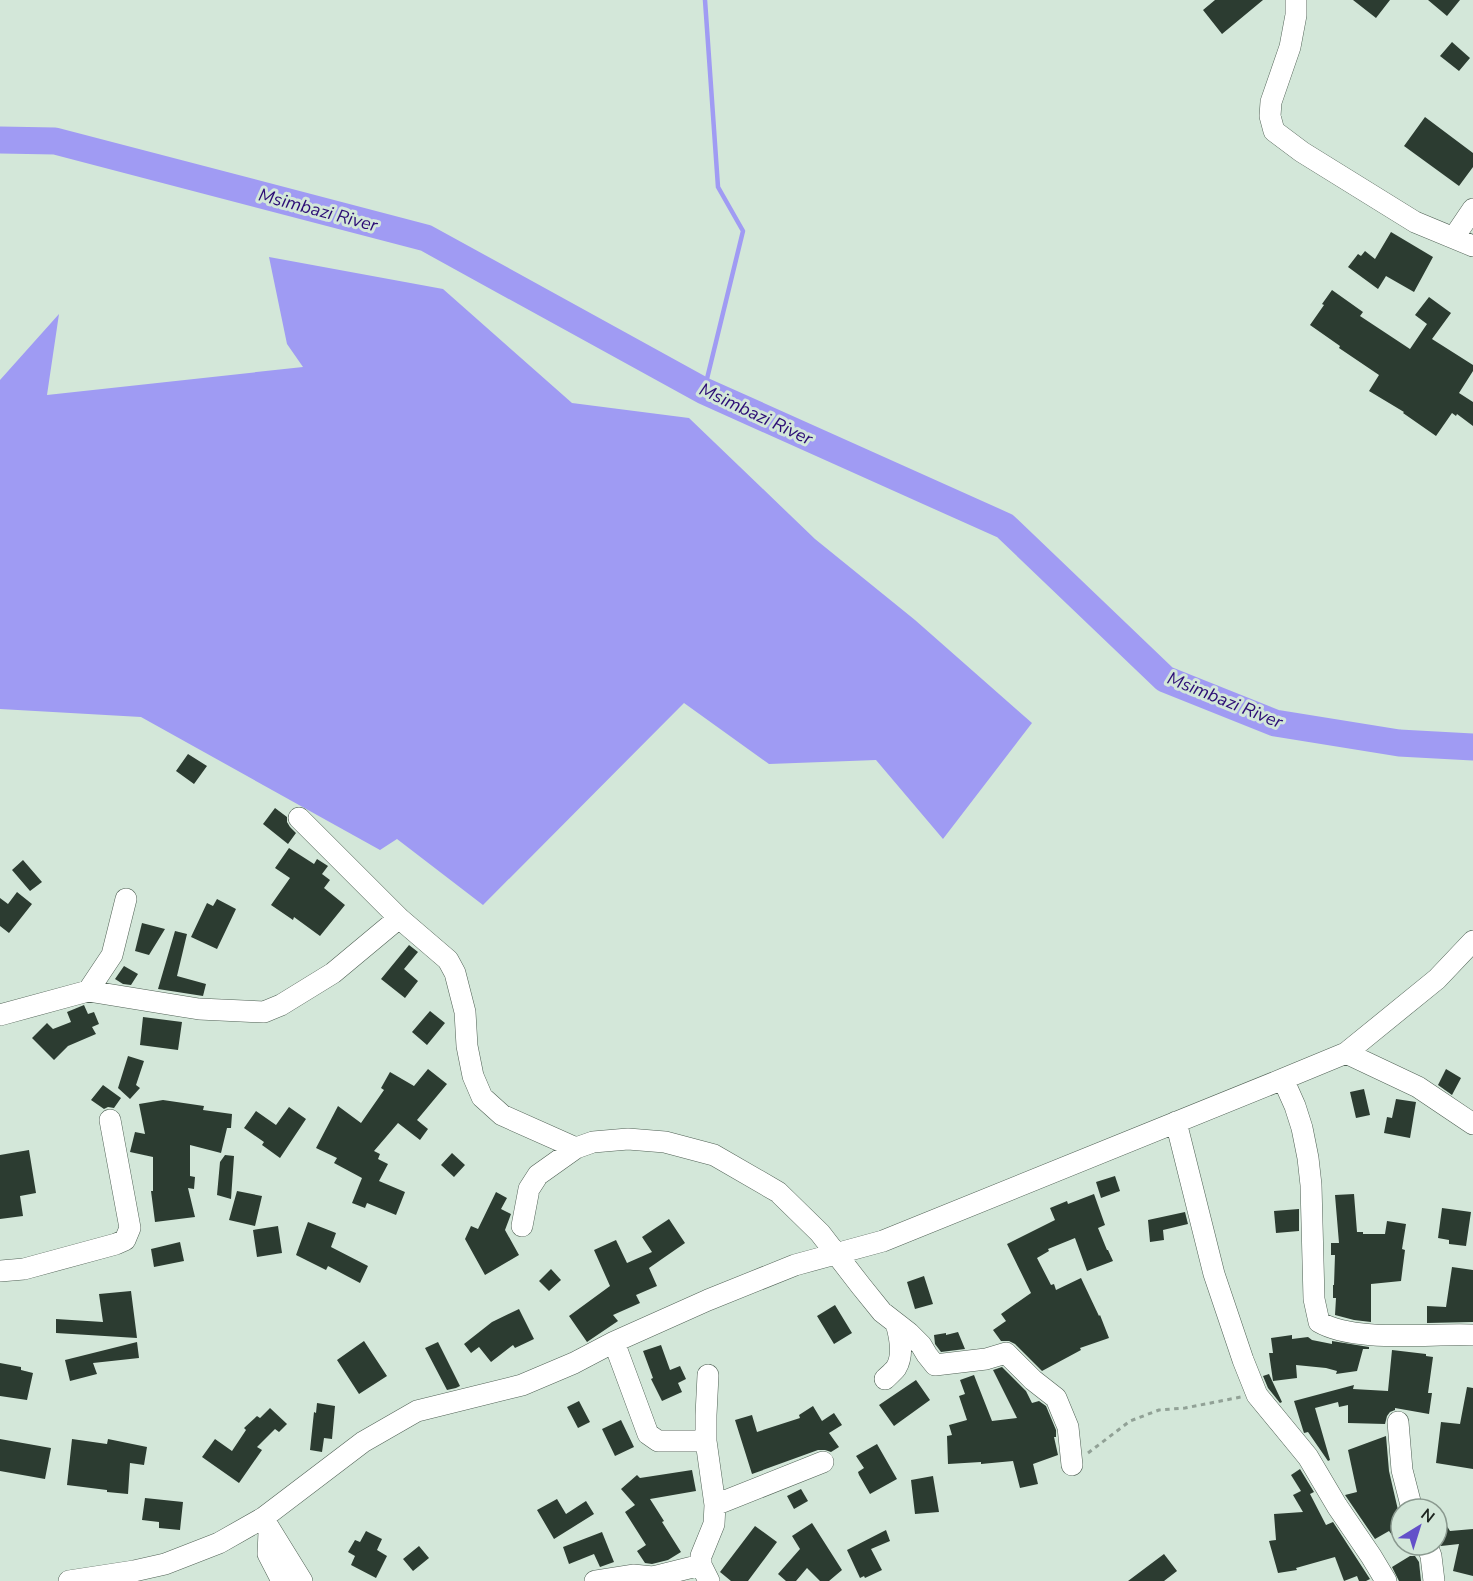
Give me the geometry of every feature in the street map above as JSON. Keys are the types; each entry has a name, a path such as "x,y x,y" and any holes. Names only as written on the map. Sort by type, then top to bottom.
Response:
{"street":[{"path":"1296,0 1296,15 1290,47 1271,102 1270,116 1274,131 1302,152 1415,222 1464,241 1473,209"},
{"path":"299,818 399,918 448,960 455,973 465,1012 467,1046 471,1066 482,1097 502,1115 576,1149"},
{"path":"87,991 112,955 126,900"},
{"path":"0,1015 87,991 199,1009 264,1012 281,1005 333,972 399,918"},
{"path":"69,1581 165,1564 266,1524 363,1442 417,1411 522,1385 708,1300 795,1265 883,1241 1346,1053 1437,979 1473,941"},
{"path":"1346,1053 1418,1087 1473,1124"},
{"path":"1283,1079 1302,1128 1308,1158 1311,1185 1314,1299 1319,1322 1330,1328 1362,1334 1473,1335"},
{"path":"0,1271 24,1269 124,1240 130,1228 110,1120"},
{"path":"1176,1122 1214,1274 1257,1395 1308,1457 1386,1581"},
{"path":"522,1226 529,1189 538,1175 576,1149 593,1142 628,1139 665,1142 714,1155 778,1192 820,1233 882,1312 921,1345 935,1365 986,1359 1006,1353 1033,1380 1056,1398 1068,1427 1072,1465"},
{"path":"885,1379 897,1367 900,1356 901,1341 896,1323"},
{"path":"614,1342 648,1434 658,1441 706,1441"},
{"path":"595,1581 633,1575 653,1577 705,1573 701,1556 714,1524 715,1505 706,1441 708,1375"},
{"path":"1398,1422 1402,1470 1409,1497"},
{"path":"715,1505 823,1462"},
{"path":"266,1524 268,1554 282,1581"},
{"path":"266,1524 302,1581"},
{"path":"1431,1557 1434,1581"}],"path":[{"path":"1072,1465 1130,1421 1159,1410 1185,1408 1257,1395"}],"shaded area":[{"path":"269,257 443,289 572,403 689,418 815,539 915,620 1032,723 943,839 876,760 769,764 684,703 483,905 397,839 380,850 141,717 0,709 0,380 59,314 47,395 303,367 287,344"}],"building":[{"path":"1215,0 1263,0 1222,34 1203,10"},
{"path":"1353,0 1390,0 1376,18"},
{"path":"1428,0 1460,0 1447,16"},
{"path":"1452,42 1470,58 1459,71 1440,56"},
{"path":"1425,117 1473,153 1473,167 1459,186 1404,146"},
{"path":"1391,232 1433,257 1414,292 1386,276 1378,289 1348,267 1358,254 1361,256 1365,251 1375,259"},
{"path":"1332,290 1363,312 1360,316 1410,349 1427,324 1415,315 1429,297 1451,313 1432,339 1473,365 1473,371 1459,393 1473,402 1473,426 1452,413 1436,436 1404,412 1369,391 1379,375 1310,325"},
{"path":"188,754 207,766 194,784 176,771"},
{"path":"275,808 287,817 287,822 296,833 288,844 263,824"},
{"path":"289,848 314,864 317,859 328,866 322,874 330,880 324,888 345,905 320,936 294,917 293,920 271,905 290,878 275,868"},
{"path":"23,860 42,882 30,891 12,870"},
{"path":"17,892 32,904 9,933 0,926 0,898 8,904"},
{"path":"217,899 236,909 217,949 191,937 207,903 213,906"},
{"path":"142,923 165,929 149,955 135,951"},
{"path":"175,931 187,934 177,976 206,984 203,996 158,989"},
{"path":"409,945 418,952 404,969 418,981 405,998 381,979"},
{"path":"124,966 138,974 131,985 123,984 115,979"},
{"path":"84,1005 88,1014 94,1012 99,1024 92,1027 96,1034 68,1046 54,1060 32,1038 47,1023 53,1029 71,1022 67,1012"},
{"path":"430,1011 445,1023 427,1045 412,1032"},
{"path":"143,1017 182,1022 178,1050 140,1045"},
{"path":"128,1056 144,1061 136,1085 140,1088 130,1099 118,1088"},
{"path":"428,1069 447,1084 417,1120 428,1129 420,1140 398,1123 374,1151 380,1154 378,1159 388,1164 379,1181 405,1192 396,1215 367,1203 365,1208 352,1203 362,1178 334,1163 337,1158 316,1148 338,1106 361,1123 384,1090 381,1088 390,1072 414,1086"},
{"path":"1446,1069 1461,1078 1452,1095 1438,1085"},
{"path":"103,1085 121,1098 114,1108 104,1109 91,1100"},
{"path":"1364,1089 1370,1115 1356,1118 1350,1092"},
{"path":"1396,1099 1416,1102 1410,1138 1384,1133 1387,1117 1392,1118"},
{"path":"163,1100 204,1106 203,1110 232,1114 231,1128 227,1128 221,1153 190,1145 190,1176 195,1177 194,1189 188,1188 195,1217 155,1222 151,1191 153,1191 153,1157 130,1152 135,1132 145,1134 139,1104"},
{"path":"289,1107 306,1119 280,1158 262,1145 264,1142 244,1128 256,1111 276,1125"},
{"path":"29,1150 36,1193 20,1196 23,1216 0,1219 0,1155"},
{"path":"452,1153 465,1165 454,1177 441,1165"},
{"path":"225,1155 234,1156 231,1199 217,1195 220,1162"},
{"path":"1115,1176 1120,1191 1101,1198 1096,1182"},
{"path":"237,1191 262,1196 255,1226 229,1220"},
{"path":"496,1192 507,1198 501,1209 511,1214 505,1230 519,1255 485,1275 465,1239 471,1226 478,1229"},
{"path":"1094,1194 1105,1225 1098,1228 1113,1261 1087,1271 1075,1238 1048,1249 1049,1251 1037,1258 1056,1290 1081,1278 1109,1338 1080,1348 1081,1350 1042,1371 1015,1344 1001,1341 993,1330 1006,1321 1001,1314 1031,1293 1007,1244 1055,1220 1050,1208"},
{"path":"1354,1194 1357,1232 1385,1234 1387,1221 1406,1224 1402,1249 1405,1250 1401,1281 1371,1284 1371,1322 1335,1315 1336,1298 1333,1298 1333,1285 1335,1255 1331,1255 1331,1243 1339,1243 1335,1195"},
{"path":"1442,1208 1471,1212 1466,1246 1449,1244 1449,1240 1438,1238"},
{"path":"1299,1209 1299,1231 1276,1233 1274,1211"},
{"path":"1185,1212 1188,1224 1163,1230 1164,1240 1150,1242 1148,1220"},
{"path":"669,1219 685,1243 649,1268 657,1286 636,1295 640,1303 613,1315 618,1321 587,1342 569,1316 610,1286 594,1250 616,1240 627,1263 652,1252 642,1237"},
{"path":"308,1222 336,1233 331,1247 368,1266 360,1283 328,1266 326,1270 296,1255"},
{"path":"278,1226 282,1253 257,1257 253,1230"},
{"path":"180,1242 184,1261 154,1267 151,1249"},
{"path":"1452,1267 1473,1270 1473,1322 1427,1323 1427,1306 1446,1307"},
{"path":"551,1269 561,1280 549,1291 539,1281"},
{"path":"924,1276 933,1304 915,1309 907,1282"},
{"path":"131,1291 137,1338 56,1333 56,1319 103,1322 99,1294"},
{"path":"835,1305 852,1333 834,1344 817,1316"},
{"path":"519,1309 534,1339 515,1348 513,1345 491,1362 479,1347 471,1353 464,1344 492,1322"},
{"path":"958,1332 965,1349 941,1352 935,1344 934,1335"},
{"path":"1292,1335 1292,1339 1308,1337 1332,1344 1332,1341 1369,1347 1369,1349 1363,1349 1357,1371 1336,1374 1337,1371 1326,1368 1296,1365 1297,1378 1273,1381 1269,1353 1273,1353 1271,1338"},
{"path":"364,1341 387,1376 359,1394 337,1360"},
{"path":"137,1342 139,1358 93,1363 97,1374 70,1381 65,1360"},
{"path":"438,1342 460,1386 456,1388 447,1390 425,1348"},
{"path":"661,1345 670,1370 680,1366 686,1379 678,1383 682,1392 662,1401 651,1379 653,1378 643,1351"},
{"path":"1392,1350 1433,1357 1428,1393 1432,1393 1429,1414 1395,1408 1387,1416 1385,1424 1348,1423 1348,1405 1339,1407 1338,1402 1315,1408 1330,1460 1328,1461 1308,1432 1304,1433 1294,1401 1354,1385 1353,1389 1388,1391"},
{"path":"0,1363 21,1367 21,1370 33,1373 27,1400 0,1396"},
{"path":"1002,1367 1026,1391 1032,1403 1039,1401 1046,1406 1056,1430 1056,1437 1054,1437 1058,1455 1033,1464 1038,1484 1020,1488 1013,1461 948,1464 947,1436 952,1435 949,1425 967,1420 959,1396 965,1394 960,1380 974,1375 992,1421 1017,1418 993,1370"},
{"path":"1269,1374 1282,1402 1280,1403 1268,1388 1263,1376"},
{"path":"916,1380 930,1400 894,1426 879,1405"},
{"path":"1467,1387 1473,1388 1473,1469 1436,1463 1441,1422 1460,1424"},
{"path":"579,1401 590,1422 578,1428 567,1407"},
{"path":"317,1403 335,1406 332,1439 324,1438 322,1452 310,1450"},
{"path":"813,1406 822,1421 834,1413 842,1425 829,1433 839,1447 831,1452 818,1450 752,1474 735,1420 752,1415 757,1432 800,1418 799,1415"},
{"path":"270,1408 287,1424 279,1432 275,1429 257,1447 262,1450 239,1483 202,1457 215,1439 232,1451 246,1430 244,1428 257,1416 260,1418"},
{"path":"621,1420 634,1447 615,1456 602,1429"},
{"path":"1386,1436 1389,1471 1395,1497 1389,1497 1389,1531 1375,1539 1345,1495 1357,1492 1348,1450"},
{"path":"0,1439 51,1448 45,1479 0,1471"},
{"path":"72,1439 107,1444 108,1439 147,1447 144,1465 130,1463 128,1494 67,1485"},
{"path":"877,1444 897,1479 870,1494 859,1475 858,1472 864,1468 856,1456"},
{"path":"1300,1469 1314,1492 1310,1494 1326,1525 1333,1522 1370,1579 1359,1581 1357,1576 1344,1581 1335,1557 1296,1568 1297,1570 1278,1573 1269,1541 1276,1540 1274,1514 1303,1512 1293,1495 1301,1491 1291,1475"},
{"path":"692,1470 696,1491 650,1499 681,1552 668,1560 652,1564 645,1563 637,1551 646,1545 625,1512 635,1505 621,1489 637,1475 640,1478"},
{"path":"933,1476 939,1512 915,1514 911,1480"},
{"path":"801,1489 808,1501 794,1509 787,1496"},
{"path":"145,1498 183,1502 180,1530 159,1528 159,1522 142,1520"},
{"path":"557,1499 566,1514 586,1501 594,1514 554,1539 537,1510"},
{"path":"812,1523 842,1570 829,1581 820,1581 807,1568 796,1581 786,1581 778,1574 800,1549 792,1536"},
{"path":"755,1526 777,1542 748,1581 731,1581 720,1572"},
{"path":"1449,1529 1473,1529 1473,1576 1453,1571 1459,1544 1449,1545"},
{"path":"886,1530 890,1541 871,1549 882,1570 860,1578 847,1550"},
{"path":"366,1531 382,1539 377,1550 387,1556 376,1578 351,1565 355,1556 348,1552 355,1540 360,1542"},
{"path":"602,1532 614,1562 600,1567 594,1554 569,1564 563,1547"},
{"path":"419,1546 429,1558 413,1571 403,1559"},
{"path":"1164,1554 1177,1571 1164,1581 1128,1581"},
{"path":"1408,1557 1416,1557 1419,1562 1421,1581 1399,1581 1392,1567"}],"waterway":[{"path":"704,391 743,231 718,187 705,0"},
{"name":"Msimbazi River","path":"0,140 55,141 426,238 704,391 1005,526 1165,679 1275,723 1399,743 1473,747"}]}
